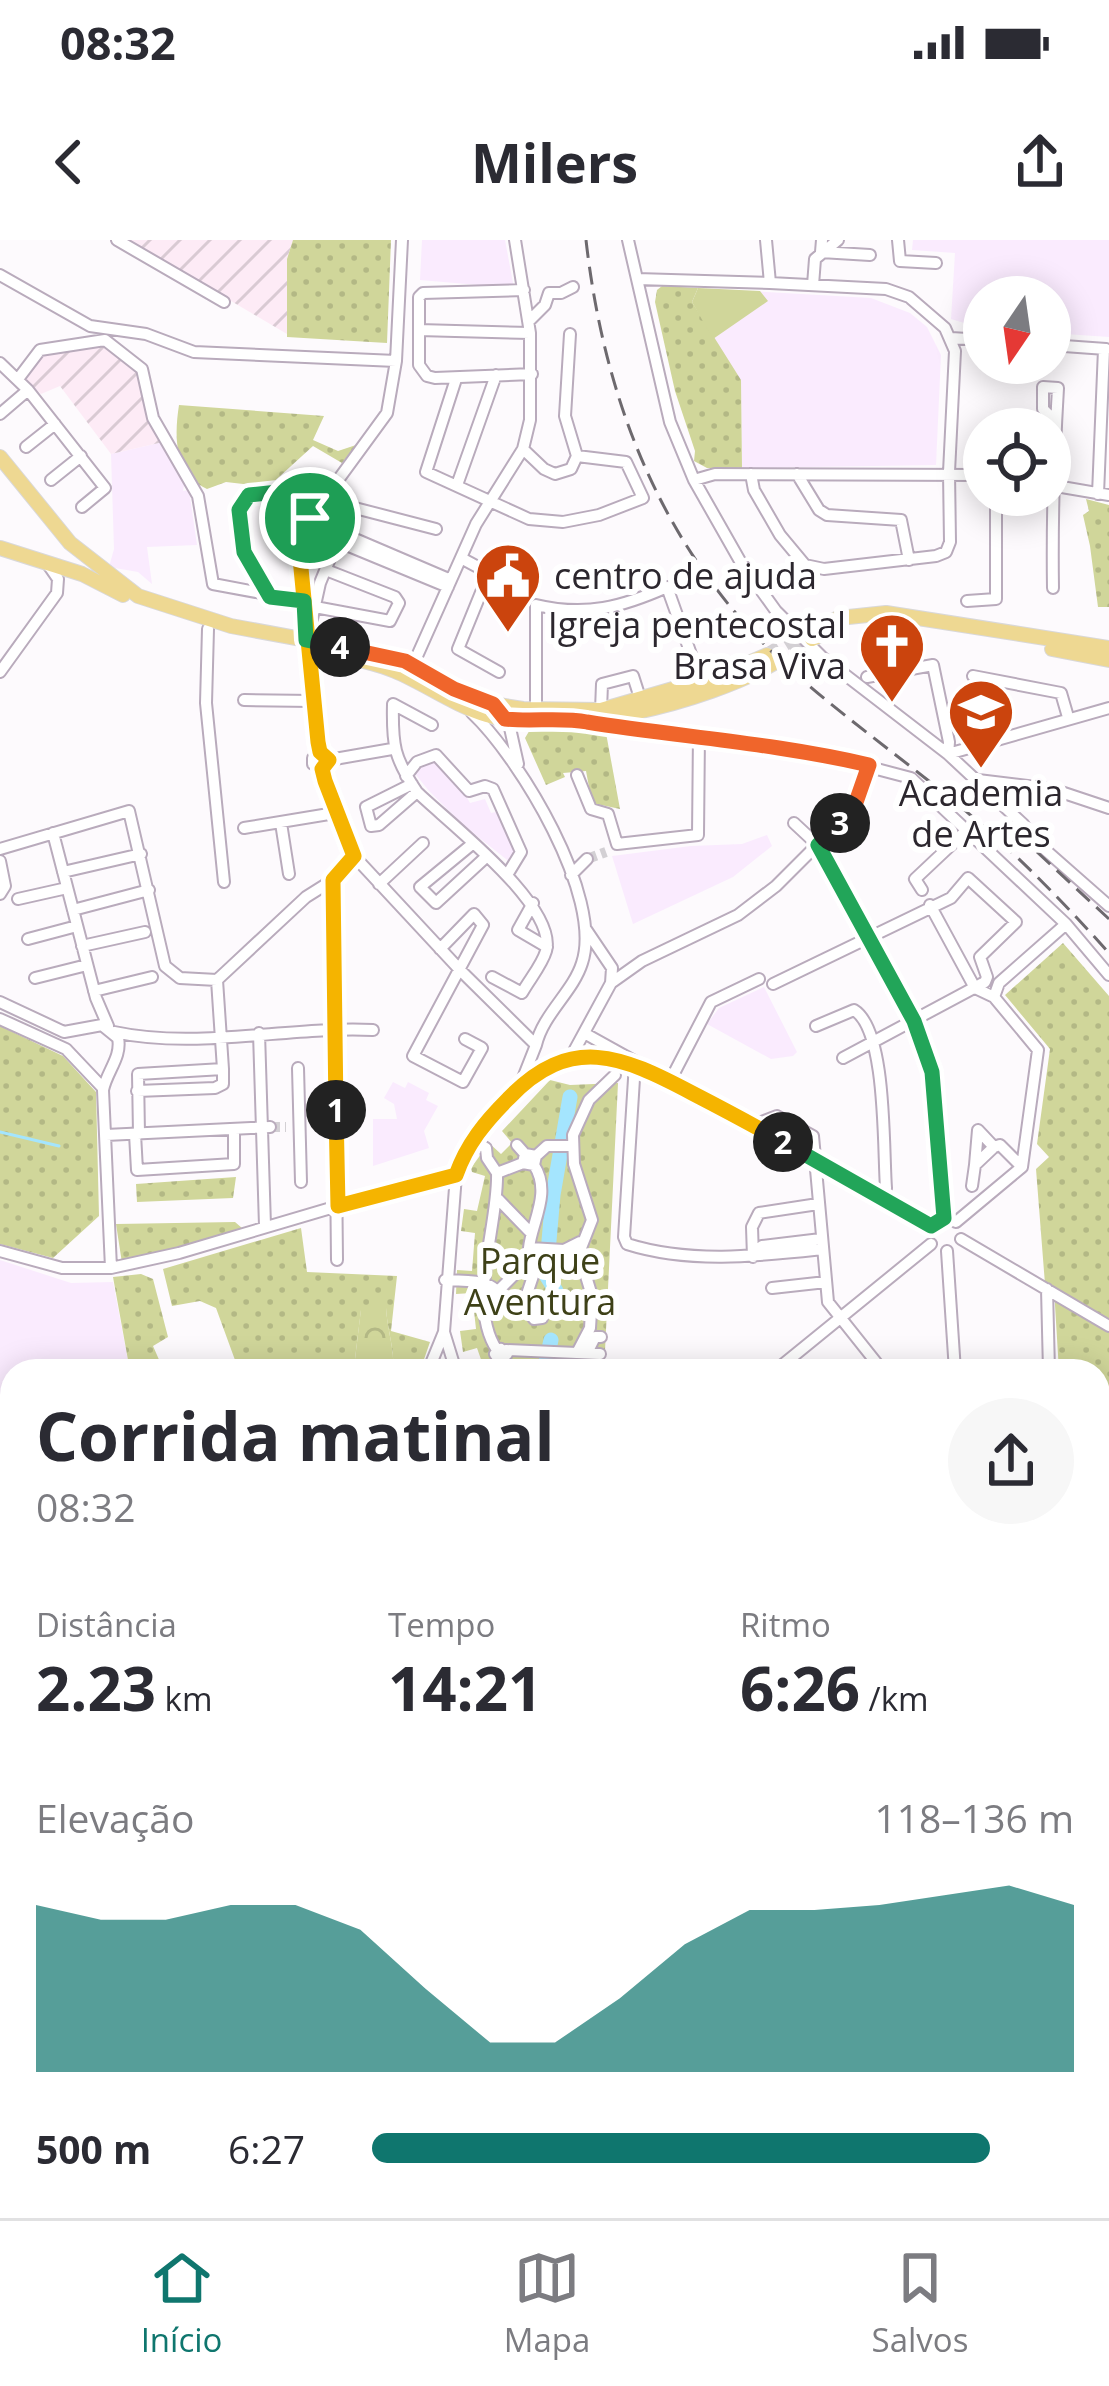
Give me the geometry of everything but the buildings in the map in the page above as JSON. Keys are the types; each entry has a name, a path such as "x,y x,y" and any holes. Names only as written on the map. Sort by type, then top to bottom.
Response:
{"main road":[{"path":"0,457 80,554 138,596 231,626 388,655 465,706 519,718 585,721 660,705 771,659"},
{"path":"1,550 82,574 156,613 208,628 306,638"},
{"path":"57,568 80,554"},
{"path":"808,636 881,622 1107,657"},
{"path":"410,671 519,718 623,711 641,700 702,687"}],"street":[{"path":"117,240 224,302"},
{"path":"402,240 396,361 387,413 302,530 299,548 309,604 306,638 313,701 324,760 335,813 354,856 460,971 510,1016 546,1060 563,1062"},
{"path":"410,671 491,499 523,449 532,374 530,327 515,240"},
{"path":"628,240 662,395 694,481 740,561 776,610 822,657 948,754 1109,906"},
{"path":"766,240 770,283"},
{"path":"813,285 812,266 821,246 838,240"},
{"path":"898,240 900,261 936,263"},
{"path":"821,246 870,255"},
{"path":"0,275 90,326 146,334 194,352 396,361"},
{"path":"637,279 898,293 937,319 951,338 955,351 946,552 824,569 805,565 780,535 754,490 751,474"},
{"path":"530,327 549,293 574,287"},
{"path":"524,290 423,293 419,297 418,365 427,376 456,379 532,374"},
{"path":"419,330 530,327"},
{"path":"523,449 556,474 571,469 577,456 565,416 570,334"},
{"path":"951,338 963,339"},
{"path":"18,379 40,350 95,339 113,342 142,369 153,418 197,496 213,584 390,621 399,603 395,597 326,569"},
{"path":"1071,346 1107,349 1104,495 1071,489"},
{"path":"0,363 105,488 82,507"},
{"path":"457,485 496,375"},
{"path":"456,379 426,472 529,519 563,522 599,515 643,498 626,462 577,456"},
{"path":"0,414 28,391"},
{"path":"26,447 55,424"},
{"path":"51,480 81,456"},
{"path":"694,481 715,474 963,473"},
{"path":"797,474 818,510 827,514 901,520 909,560"},
{"path":"270,597 244,552 239,510 249,495 278,492 310,518"},
{"path":"309,604 351,507 436,529"},
{"path":"967,601 996,599 996,516"},
{"path":"1052,516 1053,588"},
{"path":"355,538 449,584 351,547 350,541 355,538"},
{"path":"461,558 488,573 458,649 499,671"},
{"path":"0,672 57,593 57,568"},
{"path":"522,772 519,718 536,605 560,611 621,608 667,587 702,687"},
{"path":"208,628 206,703 224,830 224,882"},
{"path":"867,677 933,665 950,742 948,754"},
{"path":"601,710 601,687 606,680 633,676 641,700"},
{"path":"973,676 1061,692 1068,717"},
{"path":"244,700 313,701"},
{"path":"432,725 393,704 392,749 412,784 533,903 547,937 547,947 521,992 492,977"},
{"path":"660,705 655,718 662,730"},
{"path":"465,706 522,772 555,832 584,925 612,968 611,983 563,1062"},
{"path":"948,754 1109,708"},
{"path":"500,745 498,728 519,718"},
{"path":"585,721 616,729 662,730 793,747 911,778 1066,924 1109,975"},
{"path":"577,775 591,809 608,814 612,848 698,835 699,734"},
{"path":"324,760 392,749"},
{"path":"412,784 417,762 436,755 469,791 485,786 493,789 521,852 508,875"},
{"path":"611,983 642,961 738,915 776,886 854,808 869,765"},
{"path":"975,779 1052,789 1109,808"},
{"path":"0,849 129,811 165,966 180,978 217,980 307,897 333,880 354,856"},
{"path":"244,828 335,813"},
{"path":"281,823 290,874"},
{"path":"794,823 818,845 914,1021 932,1072 950,1220 961,1239 1109,1326"},
{"path":"967,830 915,879 975,988 994,997 1038,1050 1022,1167"},
{"path":"53,833 95,994 120,1044 103,1090 111,1268"},
{"path":"379,884 423,843"},
{"path":"471,845 420,887 436,903 487,856"},
{"path":"63,872 141,854"},
{"path":"571,875 587,859"},
{"path":"0,861 5,886 0,894"},
{"path":"773,984 869,938 927,900 951,898 968,878 1016,922 980,956 987,977"},
{"path":"333,880 337,1260"},
{"path":"18,899 67,888"},
{"path":"1097,895 1109,888"},
{"path":"73,910 149,890"},
{"path":"533,903 518,930 547,947"},
{"path":"440,949 474,914 483,926 413,1056 463,1082 482,1048 465,1039"},
{"path":"994,997 1004,980 1066,924"},
{"path":"581,966 584,925"},
{"path":"28,939 77,926"},
{"path":"82,946 145,932"},
{"path":"452,1359 444,1332 446,1280 456,1175 472,1140 520,1086 544,1025 581,966 590,958 642,961"},
{"path":"35,978 87,965"},
{"path":"95,994 152,976"},
{"path":"987,977 1004,980"},
{"path":"844,1058 975,988 987,977"},
{"path":"670,1082 711,1002 759,979"},
{"path":"137,1091 223,1084 217,980"},
{"path":"95,994 73,1045 81,1064 99,1070 115,1061 125,1044 144,1036"},
{"path":"0,1002 60,1031 84,1028 144,1036 221,1036 373,1030"},
{"path":"815,1026 854,1010 863,1015 875,1039 886,1188 882,1199"},
{"path":"510,1016 544,1025"},
{"path":"0,1019 66,1049 103,1090"},
{"path":"259,1033 265,1226"},
{"path":"584,1033 931,1226 950,1220 977,1194 1022,1167"},
{"path":"520,1086 563,1062 595,1055 635,1064"},
{"path":"635,1064 626,1243 670,1255 753,1256 822,1244"},
{"path":"298,1068 292,1126 301,1182"},
{"path":"223,1069 138,1074 137,1170 234,1164 234,1133"},
{"path":"601,1337 579,1349 590,1328 590,1280 580,1242 592,1210 566,1146 590,1100 615,1076"},
{"path":"754,1125 777,1116 813,1136 829,1304 873,1359"},
{"path":"106,1136 234,1133 265,1127"},
{"path":"977,1194 979,1130 994,1148"},
{"path":"234,1133 244,1150"},
{"path":"472,1140 486,1148 496,1172 498,1199 485,1283 486,1314 502,1358 546,1352 600,1354"},
{"path":"975,1165 1000,1145 1022,1167"},
{"path":"496,1172 547,1146 566,1146"},
{"path":"527,1157 541,1176 539,1218 530,1231"},
{"path":"0,1251 62,1268 111,1268 456,1175"},
{"path":"498,1199 548,1249 582,1263"},
{"path":"753,1256 752,1227 759,1213 818,1204"},
{"path":"931,1226 932,1244"},
{"path":"946,1251 961,1239"},
{"path":"500,1289 548,1249 580,1242"},
{"path":"932,1244 946,1251"},
{"path":"789,1359 932,1244"},
{"path":"946,1251 954,1359"},
{"path":"446,1280 485,1283 500,1289 512,1309 528,1310 534,1319 542,1318 543,1305 529,1300 534,1273 527,1262"},
{"path":"772,1288 826,1282"},
{"path":"1047,1289 1049,1359"},
{"path":"433,1359 444,1332"}],"shaded area":[{"path":"128,240 293,240 287,259 287,334"},
{"path":"422,240 505,240 514,288 420,280"},
{"path":"913,240 1109,240 1109,337 1071,334 1071,276 963,276 963,323 951,319 955,253 912,250"},
{"path":"698,288 871,298 910,313 927,327 941,355 936,465 742,468 741,380 713,339"},
{"path":"102,341 139,375 163,442 111,454 60,386 41,394 26,380 42,355"},
{"path":"163,442 185,480 183,491 189,490 197,545 147,547 152,584 138,572 109,567 114,549 111,454"},
{"path":"431,760 460,785 470,803 485,799 491,813 496,812 514,851 511,863 463,825 416,775"},
{"path":"767,835 772,846 733,877 633,924 612,856 742,844"},
{"path":"764,987 797,1052 793,1056 771,1059 707,1024 719,1008"},
{"path":"393,1082 405,1088 408,1082 429,1093 426,1100 438,1106 424,1131 429,1148 373,1166 373,1119 397,1119 394,1104 384,1098"},
{"path":"0,1260 71,1283 113,1282 128,1359 0,1359"}],"green space":[{"path":"293,240 391,240 387,343 287,337 287,259"},
{"path":"662,286 698,288 692,302 741,380 742,468 707,468 694,461 655,302"},
{"path":"698,288 760,291 768,301 713,339 692,302"},
{"path":"179,405 324,416 313,440 338,451 356,445 342,463 313,446 268,487 226,482 207,489 182,464 177,441"},
{"path":"1086,499 1109,505 1109,607 1098,607 1083,515 1089,511"},
{"path":"531,728 606,733 620,809 592,803 586,771 563,773 565,777 546,785 525,738"},
{"path":"1063,943 1109,996 1109,1359 1058,1359 1054,1289 1045,1284 1036,1169 1049,1157 1037,1144 1050,1049 1005,995"},
{"path":"0,1026 63,1056 96,1092 99,1216 53,1258 0,1244"},
{"name":"Parque Aventura","path":"550,1080 570,1085 618,1083 605,1359 481,1359 477,1348 463,1352 460,1331 476,1329 472,1293 456,1294 457,1270 472,1271 475,1233 461,1231 464,1209 477,1211 485,1176 471,1168 489,1143 501,1154 512,1143 502,1131"},
{"path":"236,1177 233,1198 137,1202 136,1184"},
{"path":"235,1222 242,1228 122,1263 116,1224"},
{"path":"301,1228 307,1272 397,1276 391,1331 430,1342 424,1359 393,1359 386,1308 361,1310 355,1359 235,1359 216,1308 200,1301 172,1306 163,1269"},
{"path":"141,1274 153,1279 168,1337 153,1346 159,1359 128,1359 113,1277"},
{"path":"386,1307 393,1359 355,1359 361,1309"}],"waterway":[{"path":"556,1291 546,1275 553,1195 570,1097"},
{"path":"0,1132 59,1146"},
{"path":"547,1359 551,1340"}],"tunnel":[{"path":"767,655 805,632"},
{"path":"774,663 812,639"},
{"path":"587,859 606,852"},
{"path":"270,1127 286,1127"}],"railway":[{"path":"586,240 606,351 640,456 692,554 724,599 806,683 1010,850 1109,953"},
{"path":"1037,852 1109,919"}],"place":[{"name":"centro de ajuda","path":"508,635"},
{"name":"Igreja pentecostal Brasa Viva","path":"892,705"},
{"name":"Academia de Artes","path":"981,771"}],"route":[{"path":"310,518 278,492 249,495 239,510 244,552 270,597 304,601 306,640 399,658 454,689 493,704 505,719 662,730 793,747 869,765 854,808 818,845 927,1053 944,1218 931,1226 754,1125 635,1064 595,1055 574,1057 520,1086 480,1129 456,1175 338,1206 333,880 354,856 335,813 322,769 329,760 318,742 306,649 304,601 304,594 299,548 310,518"}]}
